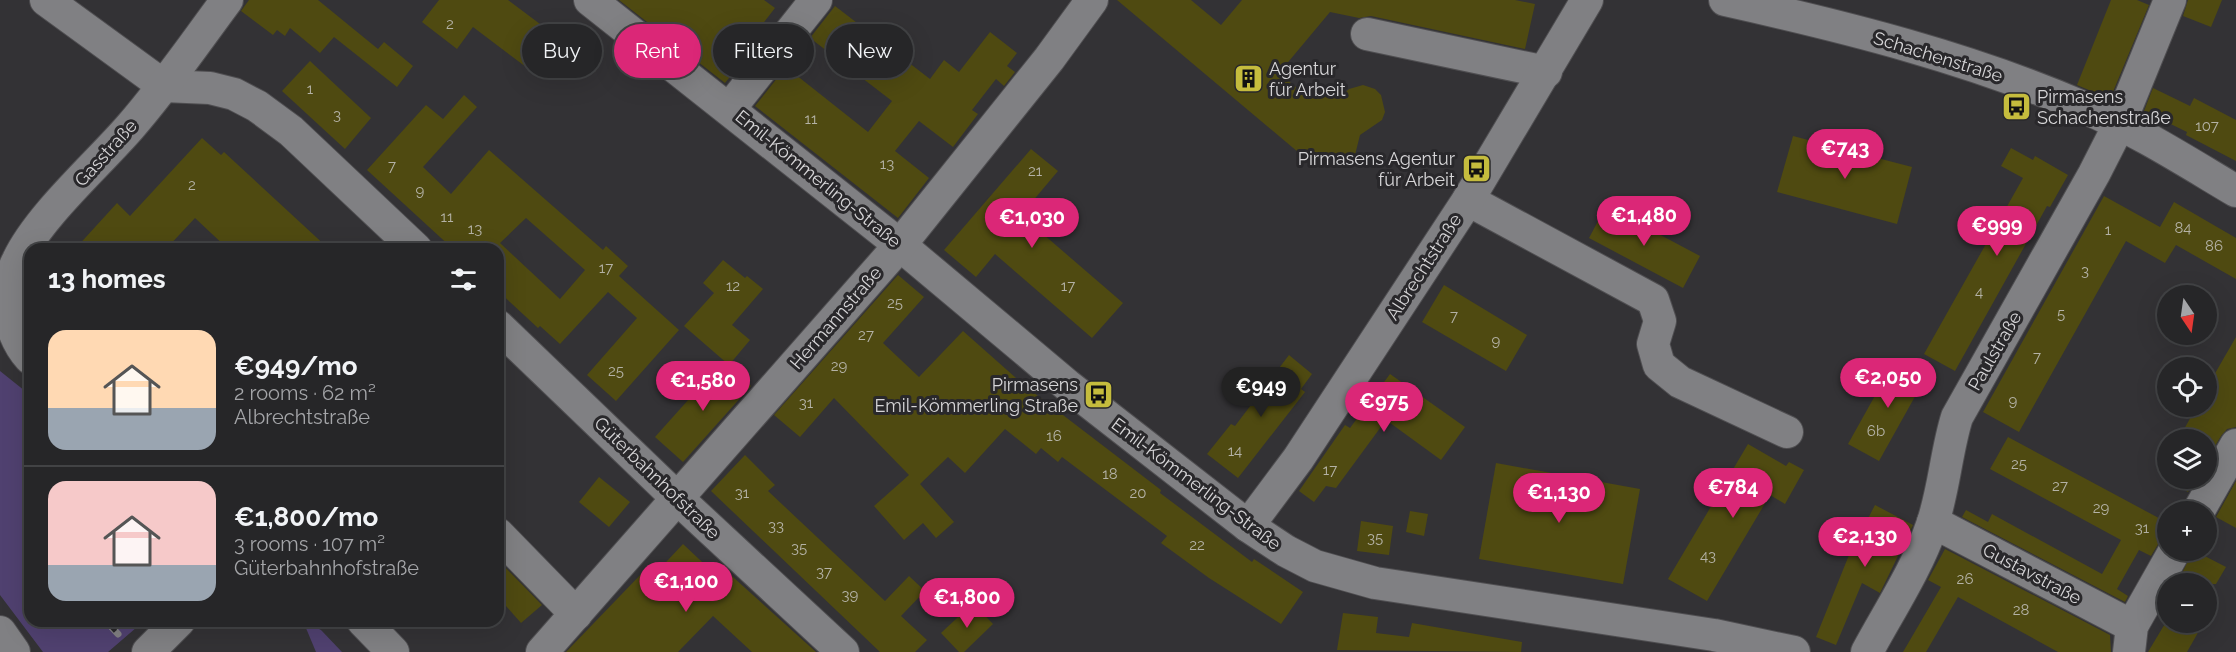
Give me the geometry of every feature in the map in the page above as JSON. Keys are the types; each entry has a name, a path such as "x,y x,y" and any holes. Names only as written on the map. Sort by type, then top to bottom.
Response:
{"street":[{"path":"46,0 164,86 210,88 234,94 257,106 291,131 410,243"},
{"name":"Gasstraße","path":"29,243 36,231 164,86 227,0"},
{"name":"Emil-Kömmerling-Straße","path":"590,0 730,108 900,245 1067,385 1248,526 1315,566 1375,583 1714,635 1794,652"},
{"path":"730,108 816,0"},
{"name":"Hermannstraße","path":"542,652 900,245 1049,58 1092,0"},
{"name":"Albrechtstraße","path":"1248,526 1341,396 1468,200 1587,0"},
{"name":"Paulstraße","path":"1867,652 1925,545 1933,522 1948,444 1957,417 2062,233 2119,125 2170,0"},
{"name":"Schachenstraße","path":"1740,2 1869,35 2047,93 2119,125 2236,191"},
{"path":"1366,34 1546,72"},
{"path":"1468,200 1653,300 1660,321 1653,344 1659,365 1680,382 1787,432"},
{"name":"Gasstraße","path":"24,250 10,281 5,315 24,350"},
{"name":"Güterbahnhofstraße","path":"504,332 677,498 843,652"},
{"path":"2204,501 2236,445"},
{"name":"Gustavstraße","path":"1933,522 2130,639"},
{"path":"504,540 576,614"},
{"path":"2130,639 2169,561"},
{"path":"148,652 173,627"},
{"path":"369,627 393,652"},
{"path":"0,632 14,652"}],"shaded area":[{"path":"0,371 24,390 24,627 0,595"},
{"path":"24,627 137,627 108,652 43,652"},
{"path":"306,627 315,627 321,630 342,652 316,652"}],"building":[{"path":"249,0 318,0 378,49 384,42 413,66 397,87 334,37 320,53 290,28 285,36 277,30 273,35 241,11"},
{"path":"439,0 508,0 540,24 522,24 522,64 473,27 457,49 422,22"},
{"path":"619,0 764,0 775,8 763,24 713,24 713,74 701,64 701,24 650,24"},
{"name":"Agentur für Arbeit","path":"1117,0 1191,0 1221,25 1242,0 1515,0 1535,4 1525,49 1371,16 1359,18 1330,12 1279,73 1298,89 1338,99 1349,89 1363,85 1375,89 1381,95 1385,112 1382,120 1360,135 1353,163 1344,155 1334,165 1319,154 1311,163"},
{"path":"2111,0 2137,0 2149,5 2110,99 2077,85"},
{"path":"2188,0 2222,0 2211,27 2183,16"},
{"path":"835,6 858,24 826,24 826,50 814,41 814,33"},
{"path":"990,32 1017,53 1007,66 1015,72 1004,86 996,79 972,110 978,114 953,147 919,121 895,151 929,178 898,218 755,106 777,78 800,78 868,132 892,101 862,78 913,78 913,66 930,79 944,60 959,72"},
{"path":"310,61 371,118 345,149 282,91"},
{"path":"719,78 729,78 725,83"},
{"path":"2153,88 2190,106 2194,98 2236,120 2236,161 2186,135 2187,132 2144,111"},
{"path":"464,95 477,107 423,167 451,194 489,150 603,250 606,246 628,266 619,276 679,330 616,401 587,375 637,318 608,292 560,344 540,326 538,328 504,297 504,247 560,299 585,270 526,218 500,243 446,243 367,170 426,105 443,119"},
{"path":"1793,136 1912,167 1897,224 1777,192"},
{"path":"202,138 221,155 224,152 323,243 222,243 195,218 172,243 80,243 117,203 130,216"},
{"path":"2011,148 2033,160 2035,156 2068,175 2050,207 2047,206 1955,371 1924,354 2023,178 2001,166"},
{"path":"1031,149 1058,171 1021,215 1123,303 1092,338 995,254 976,277 944,250"},
{"path":"2104,196 2160,227 2174,202 2236,238 2236,279 2176,245 2165,263 2126,241 2019,432 1983,412"},
{"path":"1606,206 1700,256 1683,288 1589,238"},
{"path":"723,260 763,289 732,325 750,340 729,365 684,326 714,293 703,283"},
{"path":"898,275 924,297 883,343 919,377 963,331 1025,386 1161,490 1160,493 1252,562 1254,559 1303,592 1281,624 1209,578 1161,543 1167,536 1062,457 1058,462 1041,448 1036,454 1005,429 965,473 948,457 920,484 954,522 936,538 923,523 904,540 874,506 909,475 834,398 800,437 774,415"},
{"path":"1444,285 1527,335 1506,371 1422,322"},
{"path":"2236,337 2236,427 2227,429 2217,443 2217,429 2184,429 2191,417 2217,417 2217,370"},
{"path":"1289,355 1312,374 1301,389 1305,392 1238,478 1207,454 1231,424 1235,426"},
{"path":"1896,358 1927,375 1879,461 1848,444"},
{"path":"723,361 751,386 683,462 655,437"},
{"path":"1390,374 1465,427 1441,460 1386,420 1336,488 1326,486 1314,502 1299,491 1345,425 1350,428"},
{"path":"2008,437 2157,517 2157,546 2151,556 2139,550 2117,589 2128,596 2125,602 1962,517 1966,510 1988,522 1992,514 2102,574 2121,540 1990,469"},
{"path":"1748,444 1786,466 1789,462 1804,470 1785,504 1770,495 1707,601 1668,579"},
{"path":"745,455 775,485 768,491 885,601 909,576 925,591 901,616 927,640 915,652 880,652 711,491"},
{"path":"1496,463 1640,489 1623,584 1479,559"},
{"path":"599,477 630,502 609,527 579,502"},
{"path":"2236,481 2236,528 2217,518"},
{"path":"1875,505 1913,525 1880,593 1862,583 1836,645 1816,637 1849,555"},
{"path":"1410,511 1428,514 1424,536 1406,532"},
{"path":"1361,521 1393,526 1389,555 1357,551"},
{"path":"683,544 716,575 723,568 816,652 752,652 713,616 678,652 566,652 645,570 652,577"},
{"path":"1945,549 2110,635 2111,652 2058,652 1958,597 1926,652 1903,652 1941,587 1928,580"},
{"path":"2188,561 2214,561 2226,567 2217,582 2217,573 2182,573"},
{"path":"504,566 542,605 521,623 504,604"},
{"path":"973,603 993,624 964,652 959,652 941,633"},
{"path":"1343,613 1378,617 1376,633 1409,637 1412,623 1522,642 1521,652 1337,650"},
{"path":"2159,633 2198,633 2187,652 2148,652"}],"railway":[{"path":"112,627 118,634"}],"place":[{"name":"Agentur für Arbeit","path":"1248,79"},
{"name":"Pirmasens Schachenstraße","path":"2016,107"},
{"name":"Pirmasens Agentur für Arbeit","path":"1476,169"},
{"name":"Pirmasens Emil-Kömmerling Straße","path":"1099,395"}]}
